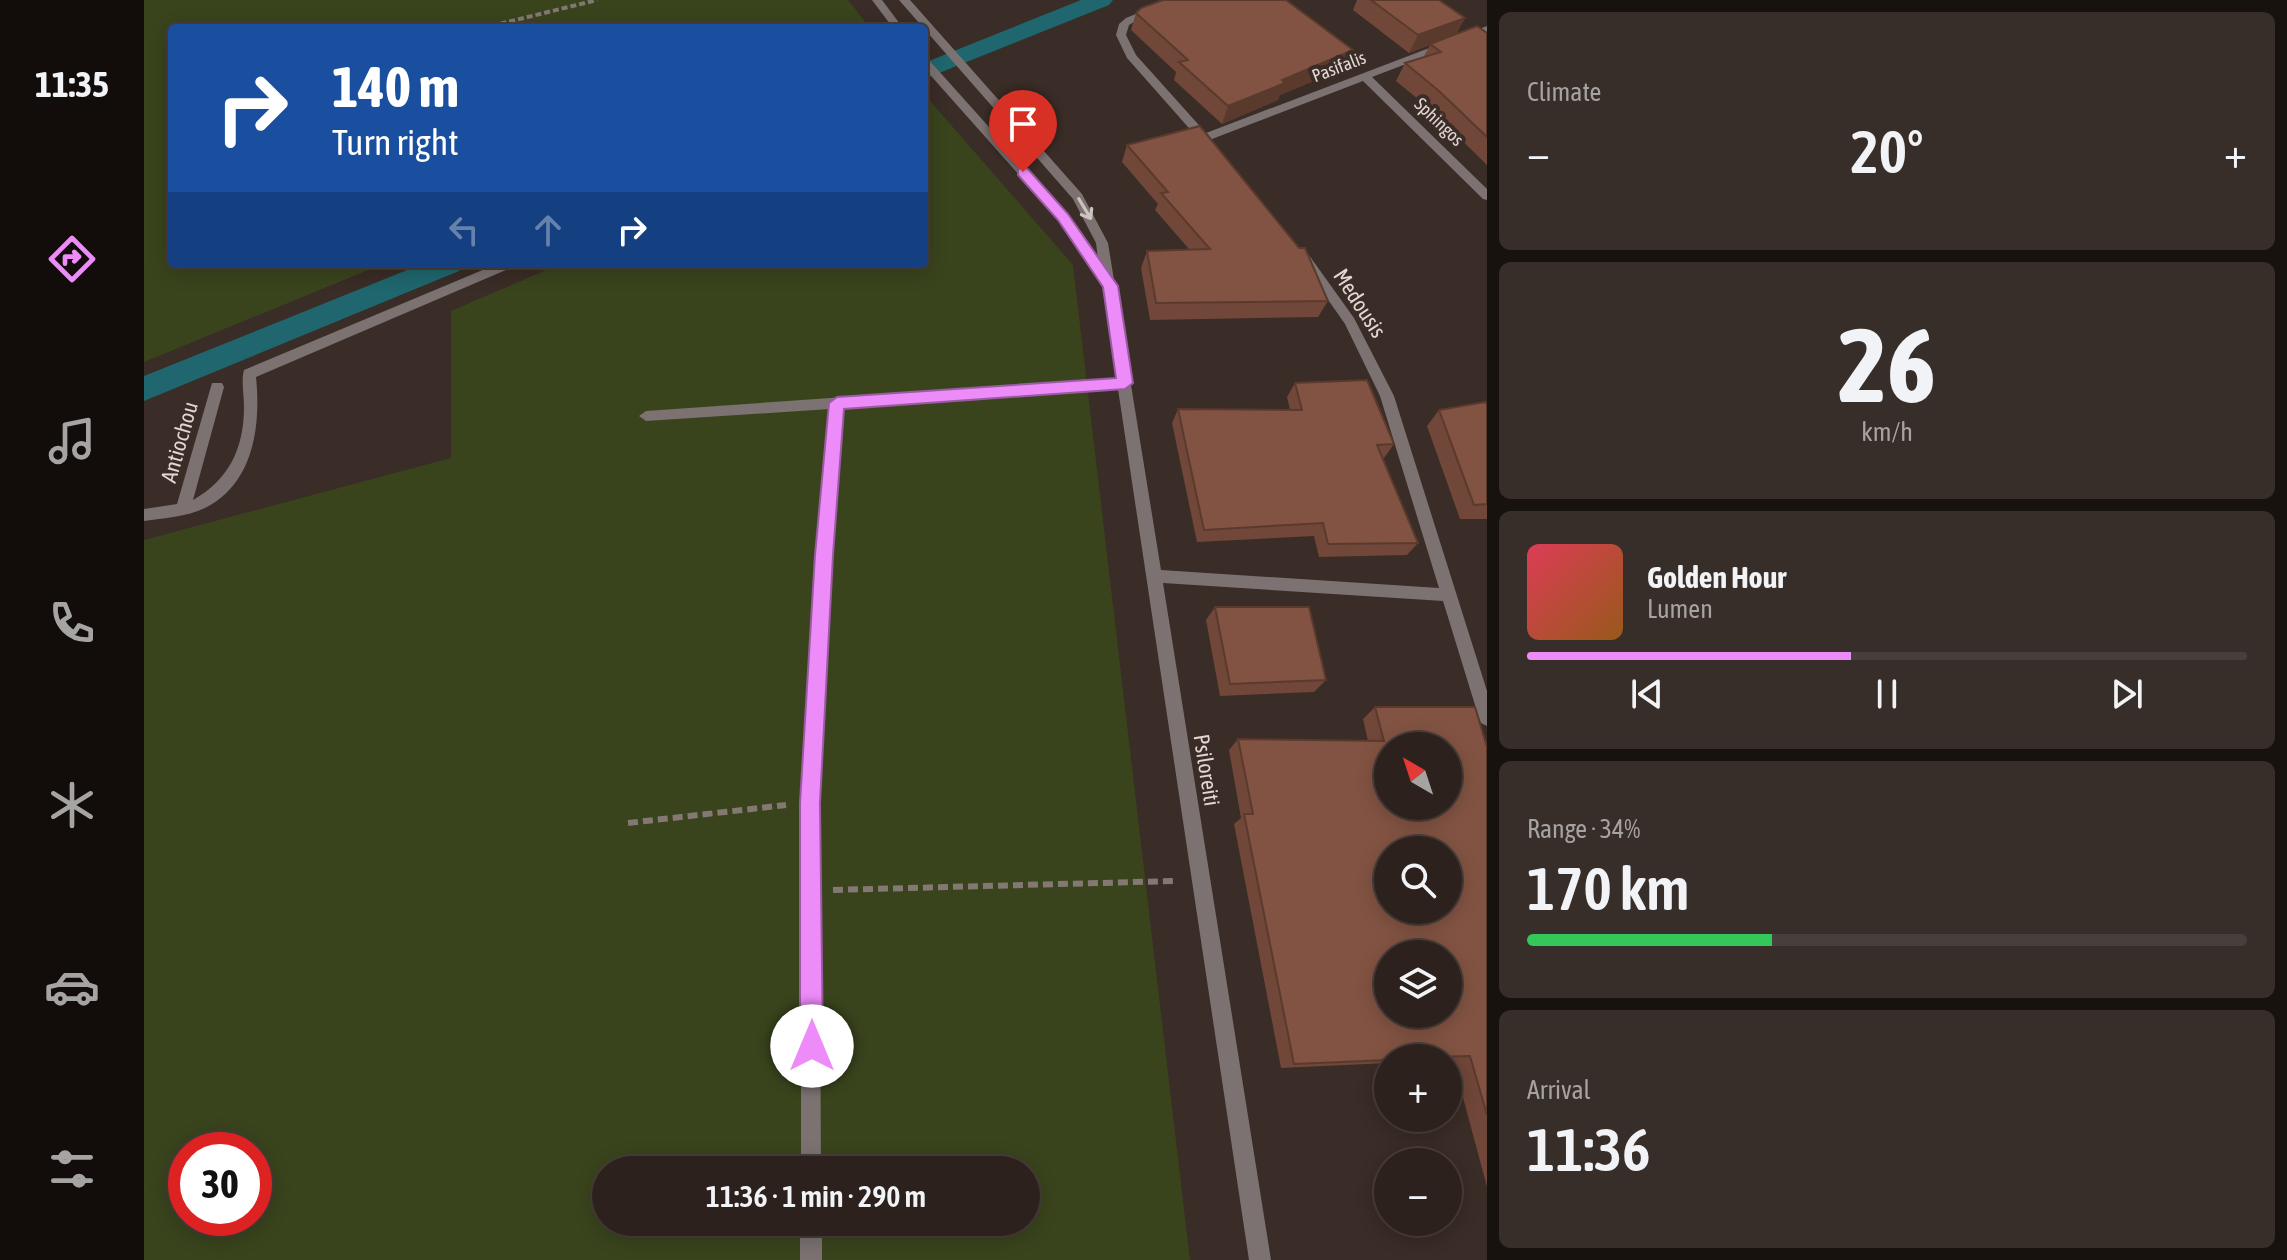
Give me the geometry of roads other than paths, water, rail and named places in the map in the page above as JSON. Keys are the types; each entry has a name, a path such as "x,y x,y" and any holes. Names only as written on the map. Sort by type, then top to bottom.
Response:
{"street":[{"path":"877,0 895,24"},
{"name":"Psiloreiti","path":"904,0 924,24"},
{"path":"1179,0 1130,20 1124,24 1121,35 1131,56 1214,149"},
{"name":"Psiloreiti","path":"928,29 1078,197 1102,243 1260,1260"},
{"name":"Pasifalis","path":"1205,138 1487,29"},
{"path":"928,67 1063,217 1111,286"},
{"name":"Sphingos","path":"1365,76 1487,196"},
{"name":"Medousis","path":"1292,243 1341,306 1373,362 1387,396 1487,718"},
{"name":"Antiochou","path":"144,515 198,504 225,487 241,461 251,426 249,374 500,268"},
{"path":"646,416 1125,383"},
{"name":"Antiochou","path":"183,509 217,387"},
{"path":"811,1156 810,803 824,555 837,403"},
{"path":"1155,576 1447,595"},
{"path":"811,1236 811,1260"}],"waterway":[{"path":"928,70 1101,0"},
{"path":"144,389 439,268"}]}
